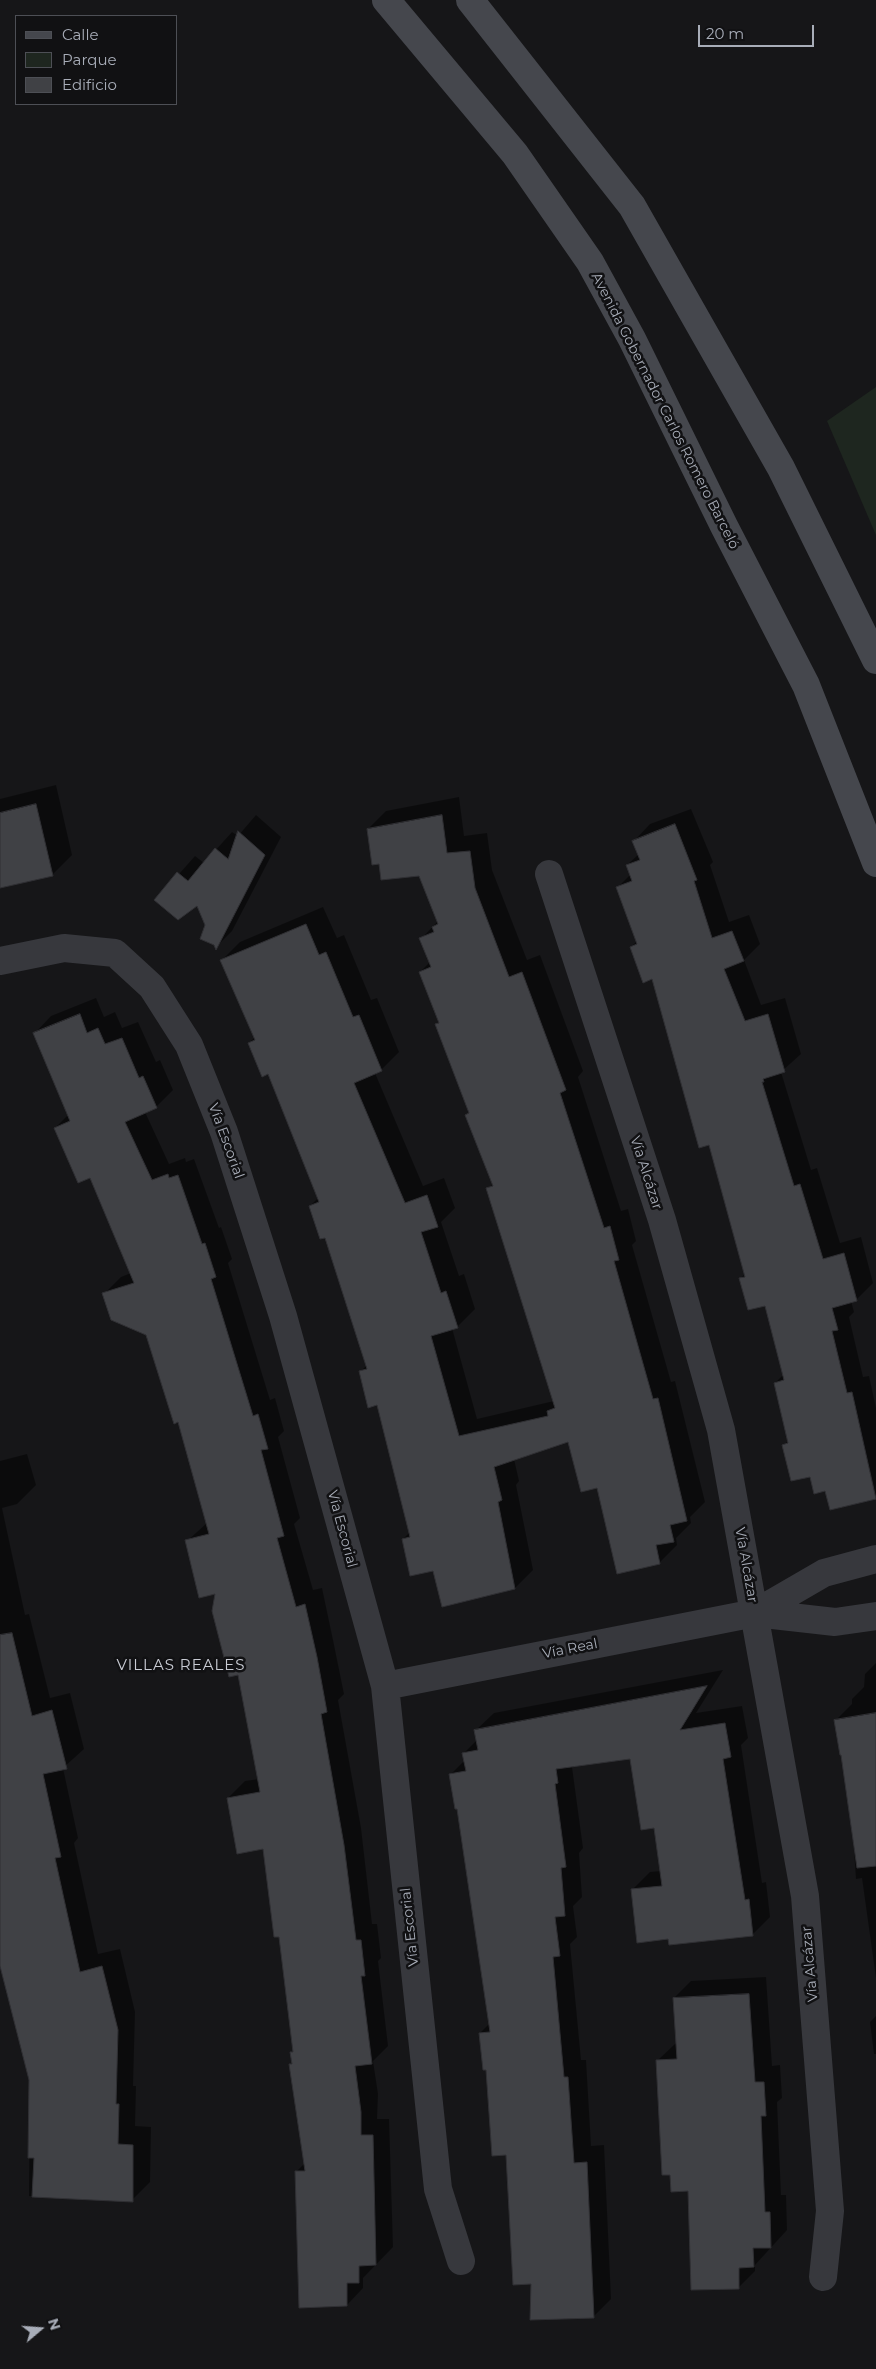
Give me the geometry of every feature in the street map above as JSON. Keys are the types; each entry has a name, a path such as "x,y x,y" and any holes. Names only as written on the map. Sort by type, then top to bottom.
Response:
{"main road":[{"name":"Avenida Gobernador Carlos Romero Barceló","path":"386,0 515,154 590,262 632,339 724,526 806,685 876,863"},
{"path":"470,0 632,206 781,468 876,660"}],"street":[{"name":"Vía Alcázar","path":"549,874 662,1220 721,1430 804,1896 830,2211 822,2277"},
{"name":"Vía Escorial","path":"0,962 64,948 115,953 152,987 189,1045 224,1132 283,1316 385,1686 438,2189 461,2261"},
{"path":"755,1613 824,1573 876,1559"},
{"path":"755,1613 835,1622 876,1616"},
{"name":"Vía Real","path":"385,1686 755,1613"}],"green space":[{"path":"876,387 876,535 827,421"}],"building":[{"path":"36,804 53,876 0,888 0,813"},
{"path":"442,815 447,853 470,851 475,888 509,977 522,972 566,1090 560,1093 604,1228 610,1226 619,1260 614,1261 653,1399 658,1398 687,1521 670,1525 674,1542 656,1545 660,1564 617,1574 597,1488 581,1492 568,1442 494,1467 502,1500 498,1502 515,1589 442,1607 433,1571 410,1576 402,1539 410,1537 377,1405 368,1408 359,1371 367,1369 325,1238 320,1239 309,1206 319,1202 268,1074 262,1077 248,1043 255,1040 220,960 306,924 319,955 326,952 353,1017 359,1015 382,1071 354,1083 405,1203 427,1195 438,1227 421,1232 441,1293 446,1291 458,1328 431,1336 459,1436 548,1416 547,1411 555,1408 486,1188 493,1186 465,1115 469,1113 435,1024 439,1023 419,972 431,967 419,938 434,932 432,927 438,924 419,876 381,880 379,864 372,865 367,829"},
{"path":"675,824 697,880 694,881 712,938 732,931 744,961 724,969 745,1021 768,1014 785,1072 763,1079 764,1082 762,1082 794,1186 800,1184 823,1259 844,1253 857,1301 832,1308 838,1330 832,1331 847,1393 852,1392 876,1499 830,1510 825,1491 814,1494 810,1477 791,1481 782,1445 788,1443 774,1383 784,1380 765,1306 748,1310 739,1278 745,1277 709,1145 699,1148 652,979 643,983 630,947 637,944 616,887 632,881 626,865 640,860 632,841"},
{"path":"238,831 265,855 216,950 214,945 200,939 205,925 197,906 178,920 154,900 177,872 188,881 215,848 228,859"},
{"path":"80,1014 87,1033 98,1028 105,1044 122,1038 139,1078 143,1076 157,1108 125,1122 152,1180 168,1174 169,1178 178,1175 202,1244 205,1243 216,1277 211,1279 253,1416 258,1414 268,1449 261,1450 284,1536 277,1538 296,1607 305,1604 317,1657 327,1712 321,1714 344,1845 356,1940 361,1940 365,1976 361,1976 372,2064 355,2066 361,2112 361,2135 373,2135 376,2265 359,2266 359,2283 347,2283 347,2306 299,2308 295,2171 305,2171 289,2064 292,2064 290,2052 293,2052 279,1937 274,1937 263,1849 237,1854 227,1798 260,1792 238,1675 229,1677 212,1611 215,1594 199,1598 185,1540 209,1534 178,1422 174,1424 146,1335 111,1320 102,1293 134,1283 90,1178 78,1183 54,1128 70,1121 33,1033"},
{"path":"12,1633 32,1716 52,1710 67,1769 43,1774 61,1857 55,1858 80,1972 102,1966 118,2030 116,2104 119,2104 118,2144 133,2145 133,2202 32,2197 34,2158 28,2158 29,2080 0,1966 0,1635"},
{"path":"707,1686 680,1730 725,1723 731,1757 723,1759 745,1900 749,1899 753,1936 669,1945 668,1939 637,1943 631,1889 662,1886 654,1828 641,1830 630,1759 556,1769 558,1783 555,1784 566,1867 561,1868 565,1916 555,1917 560,1956 553,1957 564,2077 568,2077 574,2163 587,2162 594,2318 530,2320 531,2284 513,2285 506,2155 492,2156 486,2070 483,2070 479,2033 490,2032 457,1809 455,1809 449,1774 466,1771 462,1753 478,1750 474,1730"},
{"path":"876,1713 876,1866 857,1868 841,1755 834,1720"},
{"path":"749,1994 755,2082 764,2082 766,2116 761,2116 765,2212 770,2212 771,2248 753,2248 754,2267 739,2268 739,2289 691,2290 688,2191 671,2192 670,2175 662,2175 656,2060 677,2059 673,1998"}],"district":[{"name":"VILLAS REALES","path":"181,1666"}]}
